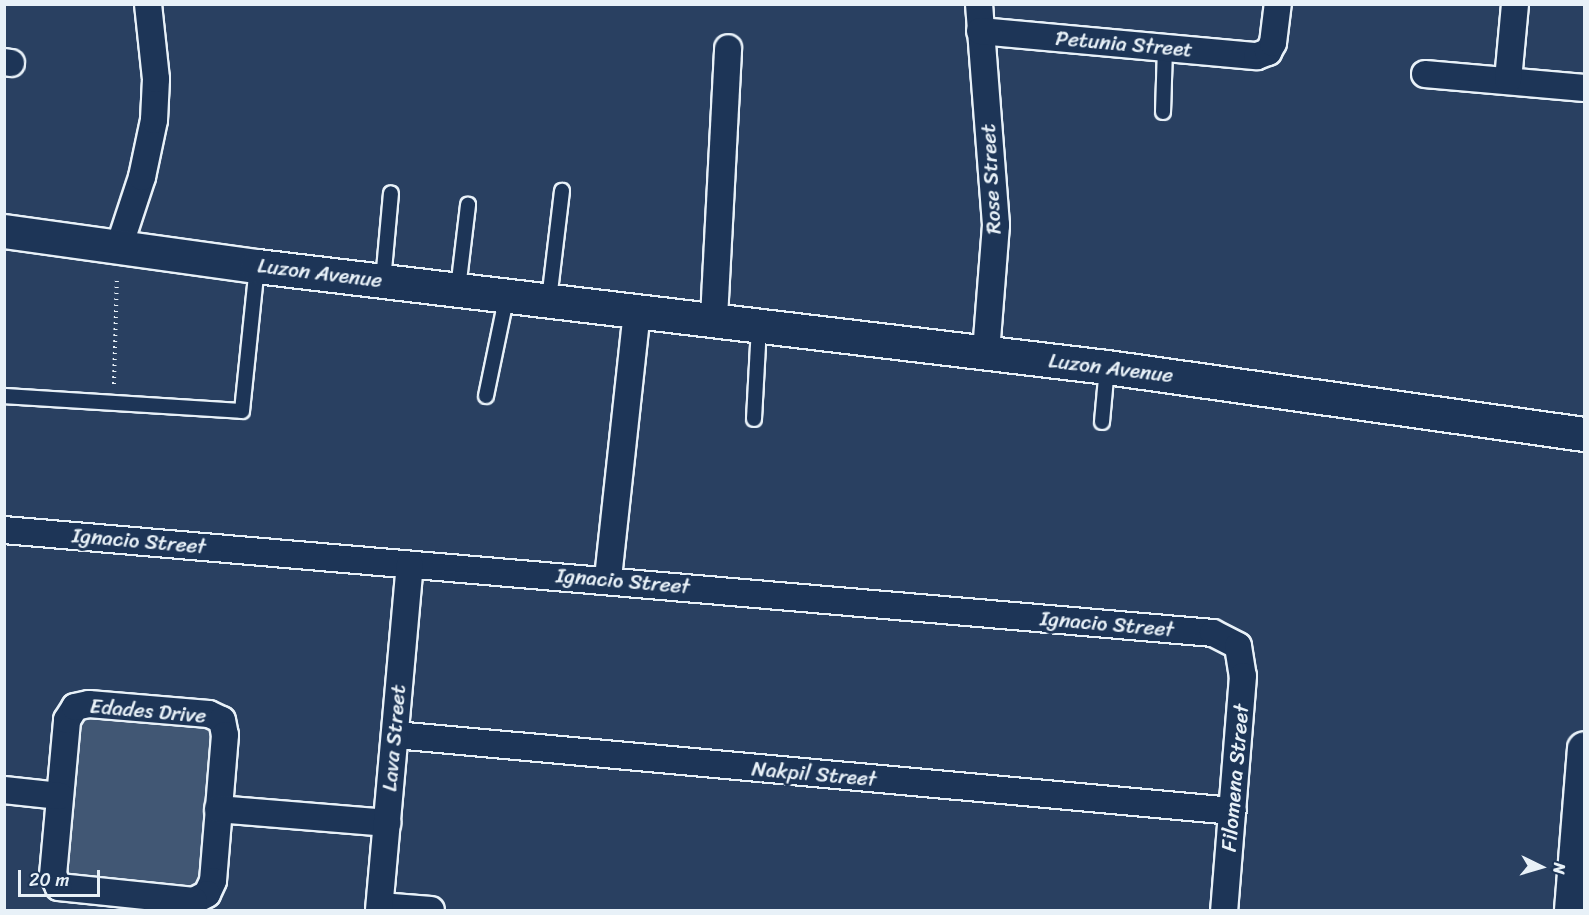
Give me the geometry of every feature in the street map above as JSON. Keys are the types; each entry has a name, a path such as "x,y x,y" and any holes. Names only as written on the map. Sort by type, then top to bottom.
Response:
{"main road":[{"name":"Luzon Avenue","path":"4,231 118,258 258,266 714,318 1107,367 1584,434"}],"street":[{"path":"118,258 142,177 154,120 156,79 148,4"},
{"name":"Rose Street","path":"979,4 996,225 986,353"},
{"name":"Petunia Street","path":"980,31 1257,56 1268,52 1273,43 1278,4"},
{"path":"1508,80 1515,4"},
{"path":"714,318 728,48"},
{"path":"1425,74 1584,88"},
{"path":"608,578 636,310"},
{"name":"Ignacio Street","path":"4,530 410,565 608,578 1213,633 1238,646"},
{"name":"Lava Street","path":"380,908 410,565"},
{"name":"Filomena Street","path":"1224,910 1244,676 1238,646"},
{"name":"Edades Drive","path":"89,704 133,707 209,714 222,720 225,735 218,809 213,881 207,894 194,901 59,887 53,875 67,720 75,707 89,704"},
{"name":"Nakpil Street","path":"395,735 1233,812"},
{"path":"1571,910 1584,749"},
{"path":"4,790 60,796"},
{"path":"218,809 387,824"},
{"path":"380,908 431,910"}],"lane":[{"path":"1163,112 1165,48"},
{"path":"549,300 562,191"},
{"path":"383,280 391,193"},
{"path":"458,289 468,205"},
{"path":"4,396 114,405 242,411 258,266"},
{"path":"486,396 507,295"},
{"path":"754,419 759,324"},
{"path":"1102,422 1107,367"}],"path":[{"path":"114,405 118,258"}],"shaded area":[{"path":"80,717 211,729 197,893 66,881"}]}
